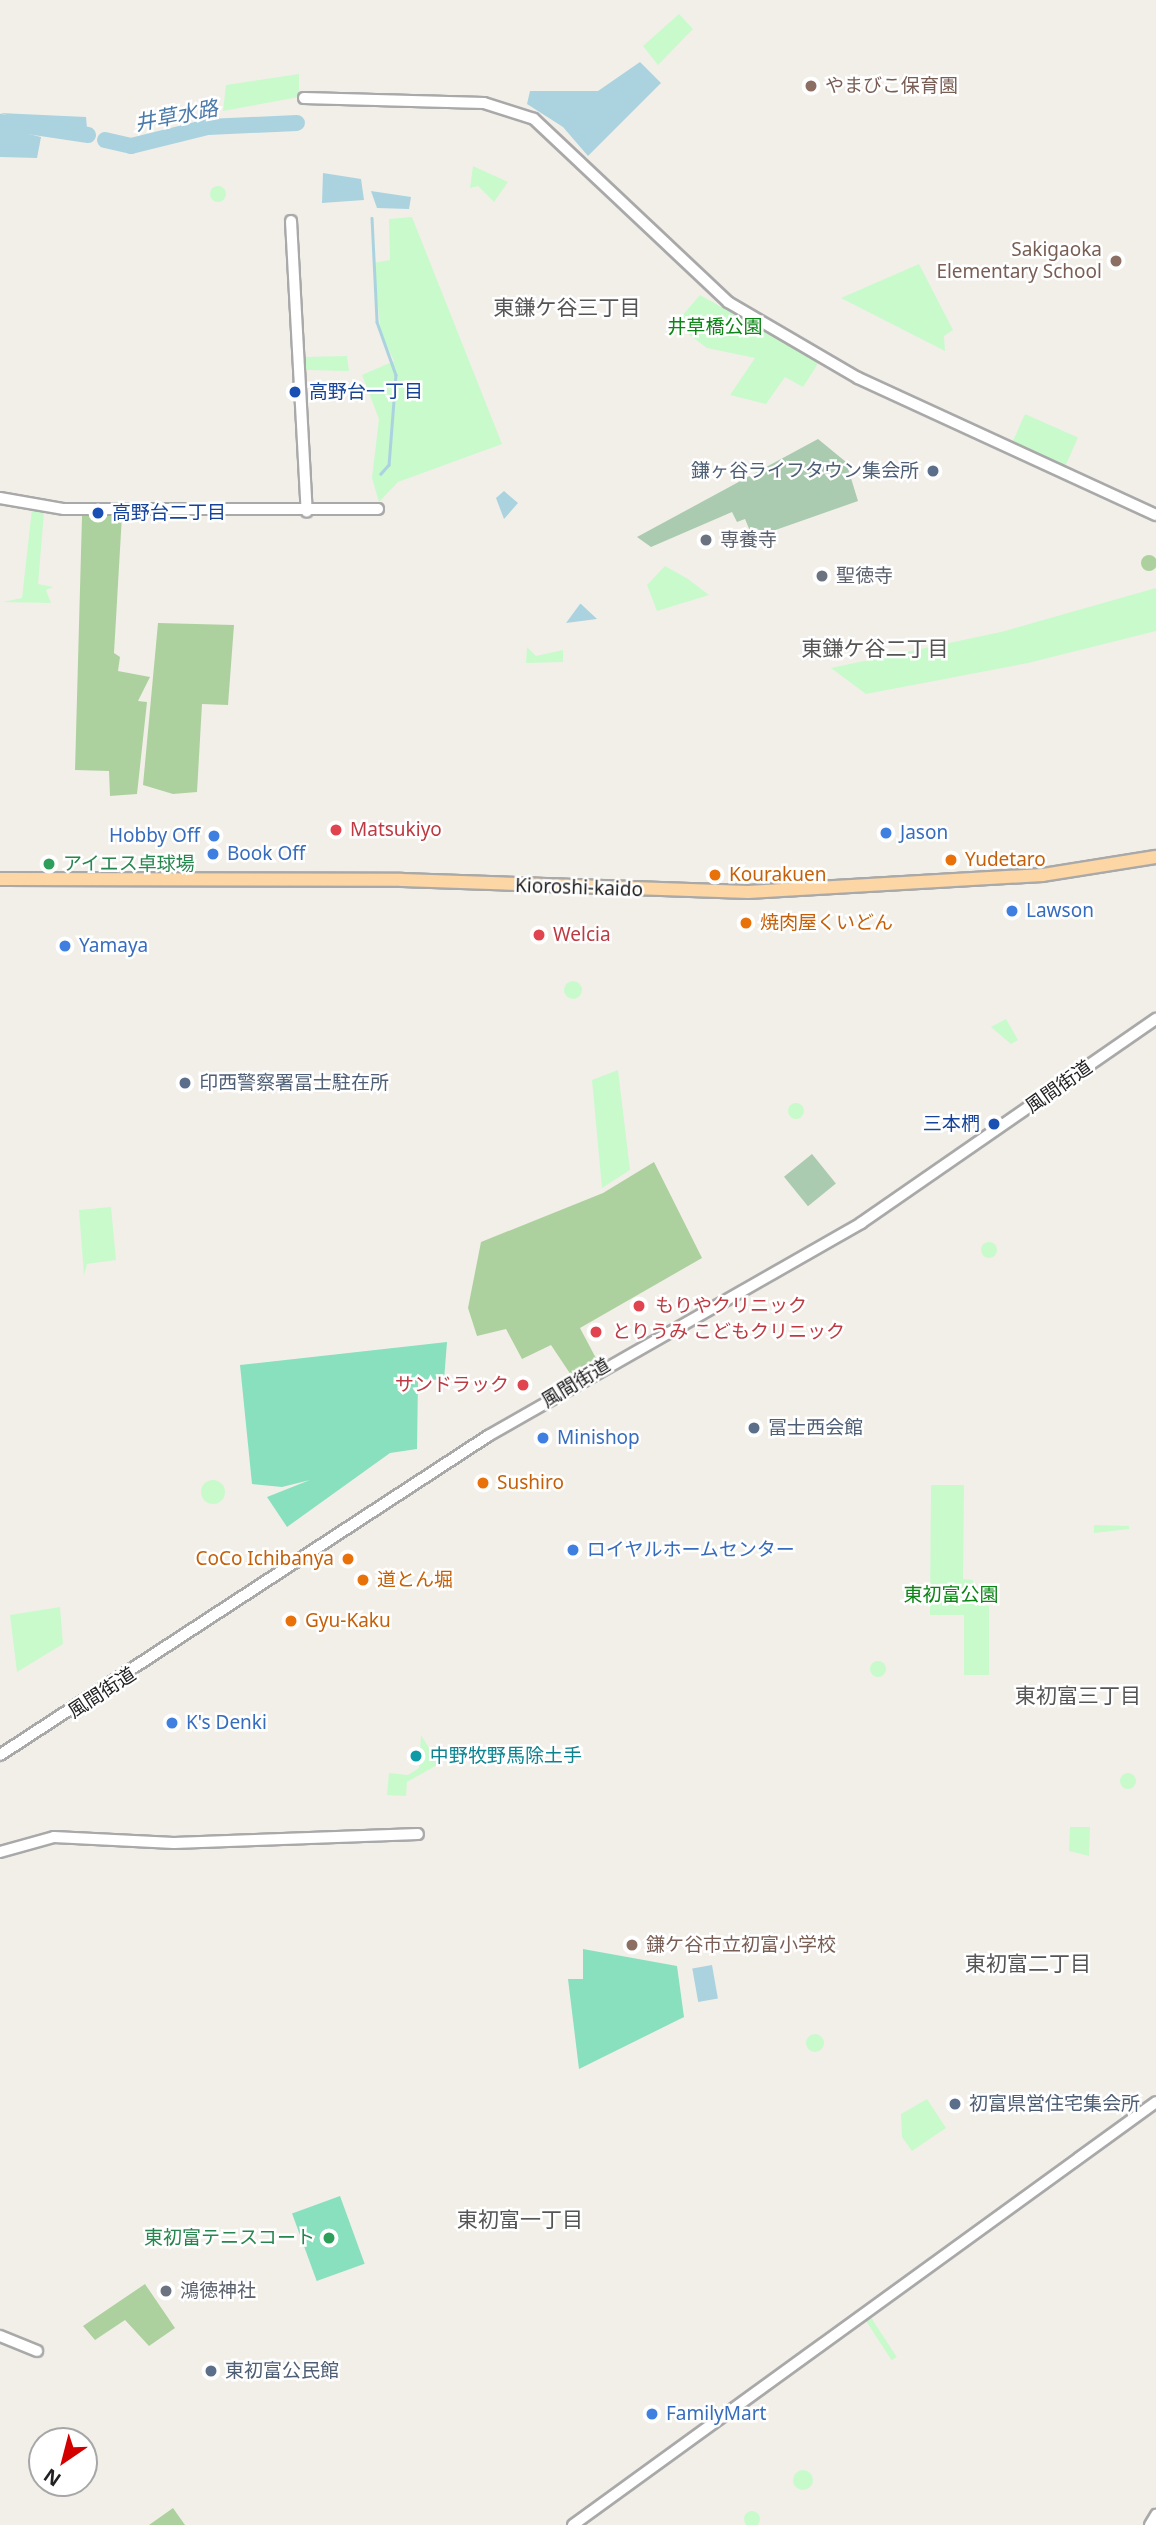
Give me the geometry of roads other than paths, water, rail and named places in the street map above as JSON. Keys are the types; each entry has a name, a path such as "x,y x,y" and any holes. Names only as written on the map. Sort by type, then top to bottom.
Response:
{"main road":[{"name":"Kioroshi-kaido","path":"0,879 402,880 775,892 1050,875 1156,856"}],"street":[{"path":"304,98 484,103 534,119 727,302 867,382 1156,515"},
{"path":"291,221 307,512"},
{"path":"0,498 64,509 307,512 378,509"},
{"name":"風間街道","path":"0,1755 488,1436 862,1223 1156,1019"},
{"path":"0,1852 77,1836 174,1843 418,1834"},
{"path":"573,2525 1156,2102"},
{"path":"0,2336 37,2351"},
{"path":"1150,2525 1156,2515"}],"water":[{"path":"640,62 661,83 588,156 563,127 527,104 530,91 598,91"},
{"path":"0,113 86,117 87,128 56,129"},
{"path":"0,127 41,137 37,158 0,157"},
{"path":"323,173 361,179 364,200 322,203"},
{"path":"371,191 411,197 409,209 377,208"},
{"path":"504,491 518,503 504,519 496,498"},
{"path":"580,604 597,619 566,623"},
{"path":"712,1965 718,1998 698,2002 692,1968"}],"waterway":[{"name":"井草水路","path":"0,122 88,135"},
{"name":"井草水路","path":"105,140 131,146 208,127 297,123"},
{"path":"372,218 377,322 396,375 389,465 381,474"}],"place":[{"name":"やまびこ保育園","path":"811,86"},
{"name":"Sakigaoka Elementary School","path":"1116,261"},
{"name":"高野台一丁目","path":"295,392"},
{"name":"鎌ヶ谷ライフタウン集会所","path":"933,471"},
{"name":"高野台二丁目","path":"98,513"},
{"name":"専養寺","path":"706,540"},
{"name":"聖徳寺","path":"822,576"},
{"name":"Matsukiyo","path":"336,830"},
{"name":"Jason","path":"886,833"},
{"name":"Hobby Off","path":"214,836"},
{"name":"Book Off","path":"213,854"},
{"name":"Yudetaro","path":"951,860"},
{"name":"アイエス卓球場","path":"49,864"},
{"name":"Kourakuen","path":"715,875"},
{"name":"Lawson","path":"1012,911"},
{"name":"焼肉屋くいどん","path":"746,923"},
{"name":"Welcia","path":"539,935"},
{"name":"Yamaya","path":"65,946"},
{"name":"印西警察署冨士駐在所","path":"185,1083"},
{"name":"三本椚","path":"994,1124"},
{"name":"もりやクリニック","path":"639,1306"},
{"name":"とりうみ こどもクリニック","path":"596,1332"},
{"name":"サンドラック","path":"523,1385"},
{"name":"冨士西会館","path":"754,1428"},
{"name":"Minishop","path":"543,1438"},
{"name":"Sushiro","path":"483,1483"},
{"name":"ロイヤルホームセンター","path":"573,1550"},
{"name":"CoCo Ichibanya","path":"348,1559"},
{"name":"道とん堀","path":"363,1580"},
{"name":"Gyu-Kaku","path":"291,1621"},
{"name":"K's Denki","path":"172,1723"},
{"name":"中野牧野馬除土手","path":"416,1756"},
{"name":"鎌ケ谷市立初富小学校","path":"632,1945"},
{"name":"初富県営住宅集会所","path":"955,2104"},
{"name":"東初富テニスコート","path":"329,2238"},
{"name":"鴻徳神社","path":"166,2291"},
{"name":"東初富公民館","path":"211,2371"},
{"name":"FamilyMart","path":"652,2414"}],"district":[{"name":"東鎌ケ谷三丁目","path":"567,307"},
{"name":"東鎌ケ谷二丁目","path":"875,648"},
{"name":"東初富三丁目","path":"1078,1695"},
{"name":"東初富二丁目","path":"1028,1963"},
{"name":"東初富一丁目","path":"520,2219"}],"park label":[{"name":"井草橋公園","path":"715,327"},
{"name":"東初富公園","path":"951,1595"}]}
